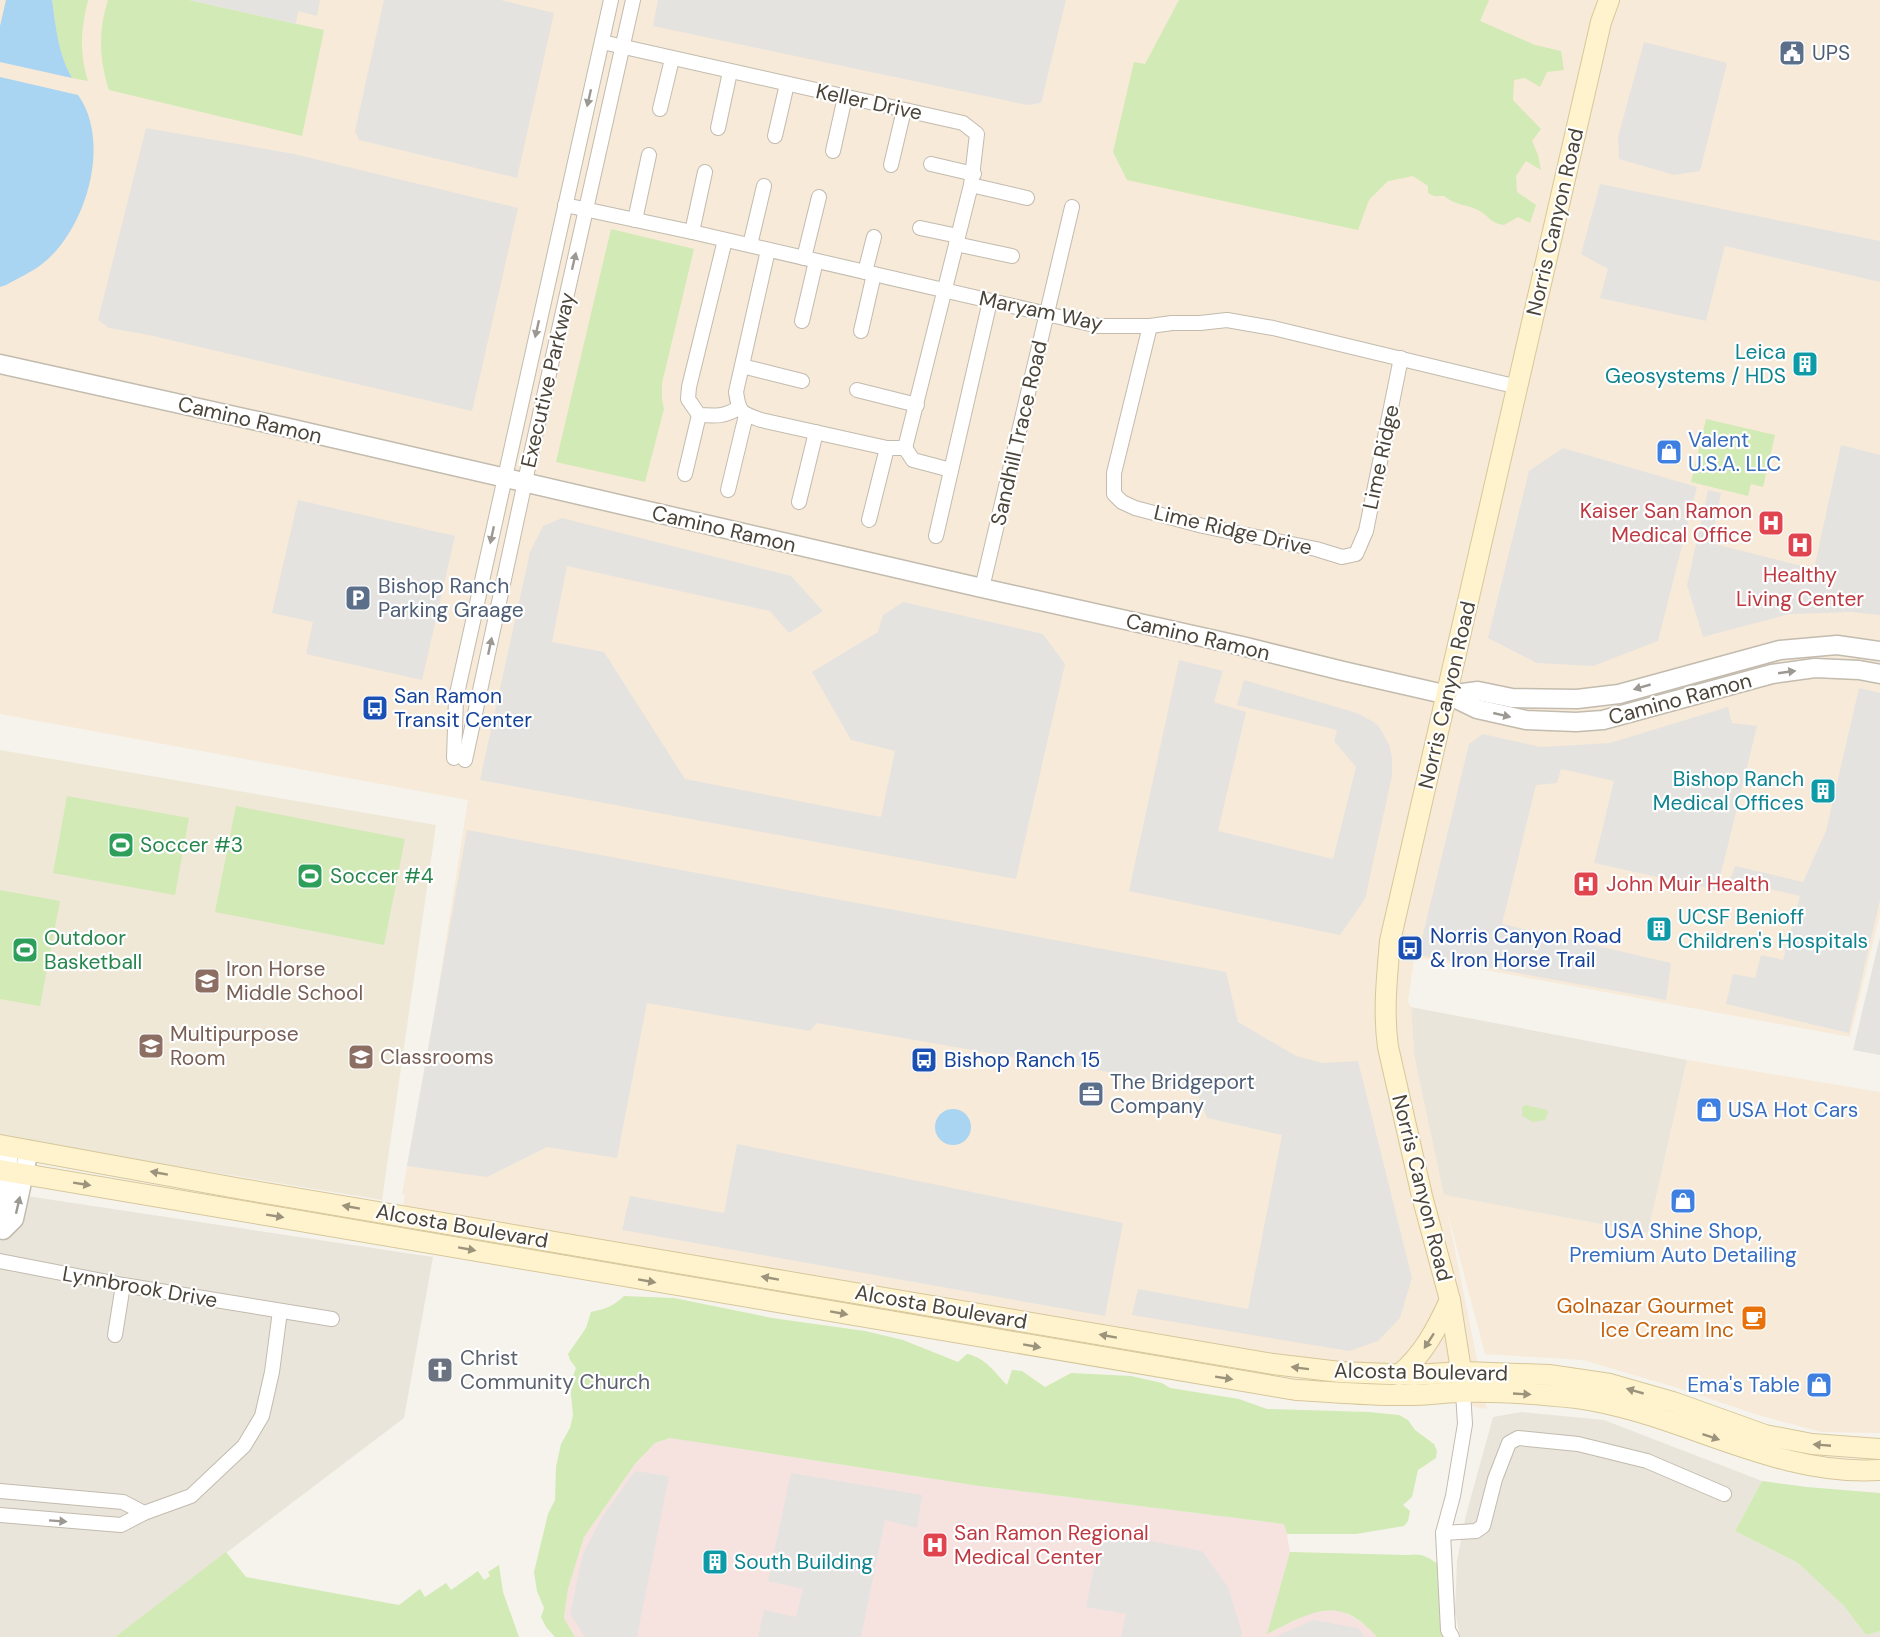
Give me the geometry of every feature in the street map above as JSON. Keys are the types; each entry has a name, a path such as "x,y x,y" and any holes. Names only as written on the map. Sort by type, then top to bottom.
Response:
{"main road":[{"name":"Norris Canyon Road","path":"1463,1392 1463,1372 1450,1300 1396,1087 1385,1027 1390,941 1601,22 1608,1"},
{"name":"Alcosta Boulevard","path":"13,1147 236,1188 1272,1364 1340,1372 1399,1375 1463,1372 1549,1375 1610,1384 1673,1402 1765,1435 1812,1444 1880,1449"},
{"name":"Alcosta Boulevard","path":"11,1172 1296,1390 1409,1395 1463,1392 1578,1399 1630,1411 1769,1455 1809,1465 1857,1471 1880,1470"},
{"path":"1399,1375 1409,1367 1428,1344 1450,1300"}],"street":[{"name":"Executive Parkway","path":"611,0 456,698 460,759 525,482 633,0"},
{"name":"Keller Drive","path":"602,42 963,123 977,134 973,180 905,448"},
{"path":"660,109 672,59"},
{"path":"595,71 616,76"},
{"path":"718,128 730,72"},
{"path":"775,136 787,84"},
{"path":"833,151 845,97"},
{"path":"891,165 904,110"},
{"path":"635,219 649,155"},
{"path":"931,164 1026,198"},
{"path":"692,231 705,172"},
{"path":"750,245 764,186"},
{"path":"802,321 819,197"},
{"name":"Maryam Way","path":"565,205 692,231 1099,326 1150,326 1227,320 1401,358 1518,387"},
{"name":"Sandhill Trace Road","path":"982,588 1072,207"},
{"path":"920,228 1012,256"},
{"path":"861,331 874,237"},
{"path":"685,474 699,415 688,399 689,387 725,240"},
{"path":"728,490 742,411 736,392 768,250"},
{"path":"936,536 990,301"},
{"name":"Lime Ridge Drive","path":"1150,326 1114,473 1114,494 1122,502 1135,508 1203,526 1342,556 1356,554"},
{"name":"Lime Ridge","path":"1356,554 1366,531 1376,488 1401,358"},
{"name":"Camino Ramon","path":"0,363 1448,694 1477,709 1526,720 1576,722 1603,720 1772,674 1815,668 1858,670 1880,674"},
{"path":"742,366 802,381"},
{"path":"857,390 917,405"},
{"path":"699,415 715,416 742,411 761,420 887,448 905,448 913,460 951,470"},
{"path":"799,502 816,432"},
{"path":"869,520 887,448"},
{"name":"Camino Ramon","path":"1448,694 1478,691 1512,698 1577,699 1619,694 1750,656 1780,650 1837,645 1880,651"},
{"path":"1,1225 11,1172 13,1147"},
{"name":"Lynnbrook Drive","path":"0,1261 123,1285 332,1319"},
{"path":"115,1335 123,1285"},
{"path":"0,1515 121,1526 144,1513 191,1496 244,1446 262,1416 272,1372 280,1311"},
{"path":"1452,1637 1449,1630 1443,1533 1453,1496 1465,1424 1463,1392"},
{"path":"1443,1533 1476,1531 1483,1526 1495,1479 1509,1443 1518,1438 1578,1444 1647,1461 1724,1494"},
{"path":"0,1491 123,1502 144,1513"}],"shaded area":[{"path":"0,0 1880,0 1880,914 1850,1037 1414,957 1408,1002 1411,1007 1414,1055 1444,1195 1648,1233 1687,1060 1880,1092 1880,1433 1821,1432 1758,1415 1583,1360 1485,1354 1447,1210 1487,1409 400,1226 405,1195 402,1194 433,1022 468,800 0,714"},
{"path":"189,0 320,0 317,16 298,11 296,24"},
{"path":"384,0 501,0 554,13 517,178 359,140 355,131"},
{"path":"658,0 1066,0 1041,103 1027,105 653,26"},
{"path":"1644,42 1727,63 1700,171 1674,175 1619,159 1618,137"},
{"path":"146,128 294,154 518,208 472,411 149,335 109,328 98,320"},
{"path":"1600,184 1880,241 1880,282 1725,246 1706,321 1600,298 1608,269 1581,254"},
{"path":"1841,445 1880,455 1880,615 1851,612 1789,614 1703,637 1687,585 1708,490 1721,493 1711,543 1814,569"},
{"path":"1563,448 1697,487 1658,641 1593,666 1537,663 1488,638 1529,471"},
{"name":"Bishop Ranch Parking Graage","path":"298,500 455,536 422,680 306,654 313,622 272,613"},
{"path":"562,518 791,576 823,611 789,633 770,611 567,566 552,642 604,652 685,779 881,817 895,751 851,740 812,672 878,632 883,615 903,602 1043,634 1065,664 1016,879 480,780 530,552 543,526"},
{"path":"1179,660 1223,671 1214,702 1246,712 1218,831 1333,859 1356,767 1334,741 1337,730 1237,705 1244,680 1357,713 1380,728 1389,745 1392,757 1392,776 1365,899 1340,935 1129,891"},
{"path":"1859,688 1880,693 1880,900 1849,1033 1726,1004 1733,974 1755,978 1761,955 1783,960 1800,896 1730,880 1735,866 1803,882 1826,831"},
{"path":"1728,707 1732,723 1757,726 1717,890 1594,863 1614,781 1561,769 1557,783 1536,785 1502,924 1671,963 1666,1000 1418,955 1469,744 1483,734 1540,747 1610,743"},
{"name":"Iron Horse Middle School","path":"0,750 436,825 382,1200 0,1137"},
{"path":"467,830 1226,972 1238,1022 1296,1056 1322,1063 1358,1061 1412,1278 1400,1318 1378,1341 1349,1351 1132,1315 1138,1289 1248,1309 1282,1135 1207,1118 1197,1092 1039,1057 1029,1060 817,1023 810,1031 647,1003 617,1158 547,1147 487,1177 407,1166"},
{"path":"1880,937 1880,1055 1853,1050"},
{"path":"1411,1007 1687,1060 1648,1233 1443,1195 1414,1055"},
{"path":"737,1144 1123,1223 1105,1316 622,1230 630,1196 724,1213"},
{"path":"0,1192 433,1257 404,1418 115,1637 0,1637"},
{"path":"1521,1412 1604,1420 1762,1481 1735,1531 1798,1563 1844,1606 1866,1635 1880,1631 1880,1637 1460,1637 1455,1612 1457,1561 1466,1515 1493,1417"},
{"name":"San Ramon Regional Medical Center","path":"671,1438 979,1486 1285,1524 1290,1552 1268,1633 1313,1612 1340,1610 1368,1626 1377,1637 575,1637 564,1618 568,1589 584,1537 635,1464 655,1443"},
{"path":"635,1471 669,1476 637,1637 585,1637 570,1614 583,1554 602,1517"},
{"path":"791,1473 922,1495 917,1528 885,1520 861,1637 758,1637 764,1610 796,1617 803,1589 768,1581"},
{"path":"1101,1531 1202,1551 1228,1587 1242,1633 1241,1637 1121,1637 1126,1614 1086,1607"},
{"path":"1313,1620 1358,1628 1365,1637 1275,1637"}],"green space":[{"path":"52,0 88,0 82,40 83,60 88,81 72,78 67,69 58,40"},
{"path":"108,0 189,0 324,30 302,136 109,90 103,67 101,45"},
{"path":"1179,0 1489,0 1480,21 1535,45 1561,51 1564,70 1547,72 1540,87 1525,78 1514,80 1513,100 1541,129 1532,141 1541,170 1526,161 1516,176 1517,192 1536,205 1530,223 1518,217 1504,225 1496,223 1475,209 1453,202 1444,196 1434,196 1428,193 1428,186 1413,176 1388,181 1369,200 1358,230 1127,180 1113,152 1134,62 1145,64"},
{"path":"611,229 694,249 662,383 664,409 645,482 556,462"},
{"path":"1706,419 1775,435 1763,487 1751,484 1748,496 1691,482"},
{"name":"Soccer #3","path":"67,796 189,818 175,895 53,873"},
{"name":"Soccer #4","path":"236,806 405,839 384,945 215,912"},
{"name":"Outdoor Basketball","path":"0,890 60,901 40,1006 0,999"},
{"path":"1526,1105 1547,1110 1545,1120 1533,1122 1522,1116 1522,1107"},
{"path":"624,1296 674,1298 772,1318 865,1331 903,1340 958,1362 967,1354 985,1362 1007,1385 1012,1370 1022,1371 1045,1387 1071,1373 1131,1376 1162,1383 1170,1388 1239,1399 1267,1409 1399,1415 1408,1420 1415,1430 1434,1444 1437,1451 1436,1458 1418,1470 1412,1497 1403,1505 1410,1511 1408,1521 1404,1526 1356,1534 1287,1534 1284,1524 979,1486 670,1438 655,1443 635,1464 584,1537 568,1589 564,1618 575,1637 555,1637 541,1617 544,1608 537,1591 534,1572 548,1514 555,1500 556,1467 561,1444 570,1428 573,1415 570,1384 576,1368 568,1354 586,1328 591,1312 609,1307"},
{"path":"1762,1481 1880,1493 1880,1631 1866,1635 1844,1606 1798,1563 1735,1531"},
{"path":"226,1552 246,1577 399,1605 420,1589 425,1597 446,1583 451,1590 478,1571 484,1580 490,1576 488,1572 499,1565 503,1592 519,1637 115,1637"},
{"path":"1290,1552 1416,1554 1430,1559 1438,1564 1441,1625 1445,1637 1377,1637 1363,1623 1350,1615 1337,1611 1311,1614 1267,1634"}],"water":[{"path":"6,0 52,0 61,50 72,78 0,62 0,26"},
{"path":"0,77 78,95 88,114 93,136 93,160 82,208 58,249 38,267 0,287"},
{"path":"953,1109 966,1114 971,1127 966,1140 953,1145 940,1140 935,1127 940,1114"}],"place":[{"name":"UPS","path":"1792,53"},
{"name":"Leica Geosystems / HDS","path":"1805,364"},
{"name":"Valent U.S.A. LLC","path":"1669,452"},
{"name":"Kaiser San Ramon Medical Office","path":"1771,523"},
{"name":"Healthy Living Center","path":"1800,545"},
{"name":"Bishop Ranch Parking Graage","path":"358,598"},
{"name":"San Ramon Transit Center","path":"375,708"},
{"name":"Bishop Ranch Medical Offices","path":"1823,791"},
{"name":"Soccer #3","path":"121,845"},
{"name":"Soccer #4","path":"310,876"},
{"name":"John Muir Health","path":"1586,884"},
{"name":"UCSF Benioff Children's Hospitals","path":"1659,929"},
{"name":"Norris Canyon Road & Iron Horse Trail","path":"1410,948"},
{"name":"Outdoor Basketball","path":"25,950"},
{"name":"Iron Horse Middle School","path":"207,981"},
{"name":"Multipurpose Room","path":"151,1046"},
{"name":"Classrooms","path":"361,1057"},
{"name":"Bishop Ranch 15","path":"924,1060"},
{"name":"The Bridgeport Company","path":"1091,1094"},
{"name":"USA Hot Cars","path":"1709,1110"},
{"name":"USA Shine Shop, Premium Auto Detailing","path":"1683,1201"},
{"name":"Golnazar Gourmet Ice Cream Inc","path":"1754,1318"},
{"name":"Christ Community Church","path":"440,1370"},
{"name":"Ema's Table","path":"1819,1385"},
{"name":"San Ramon Regional Medical Center","path":"935,1545"},
{"name":"South Building","path":"715,1562"}]}
